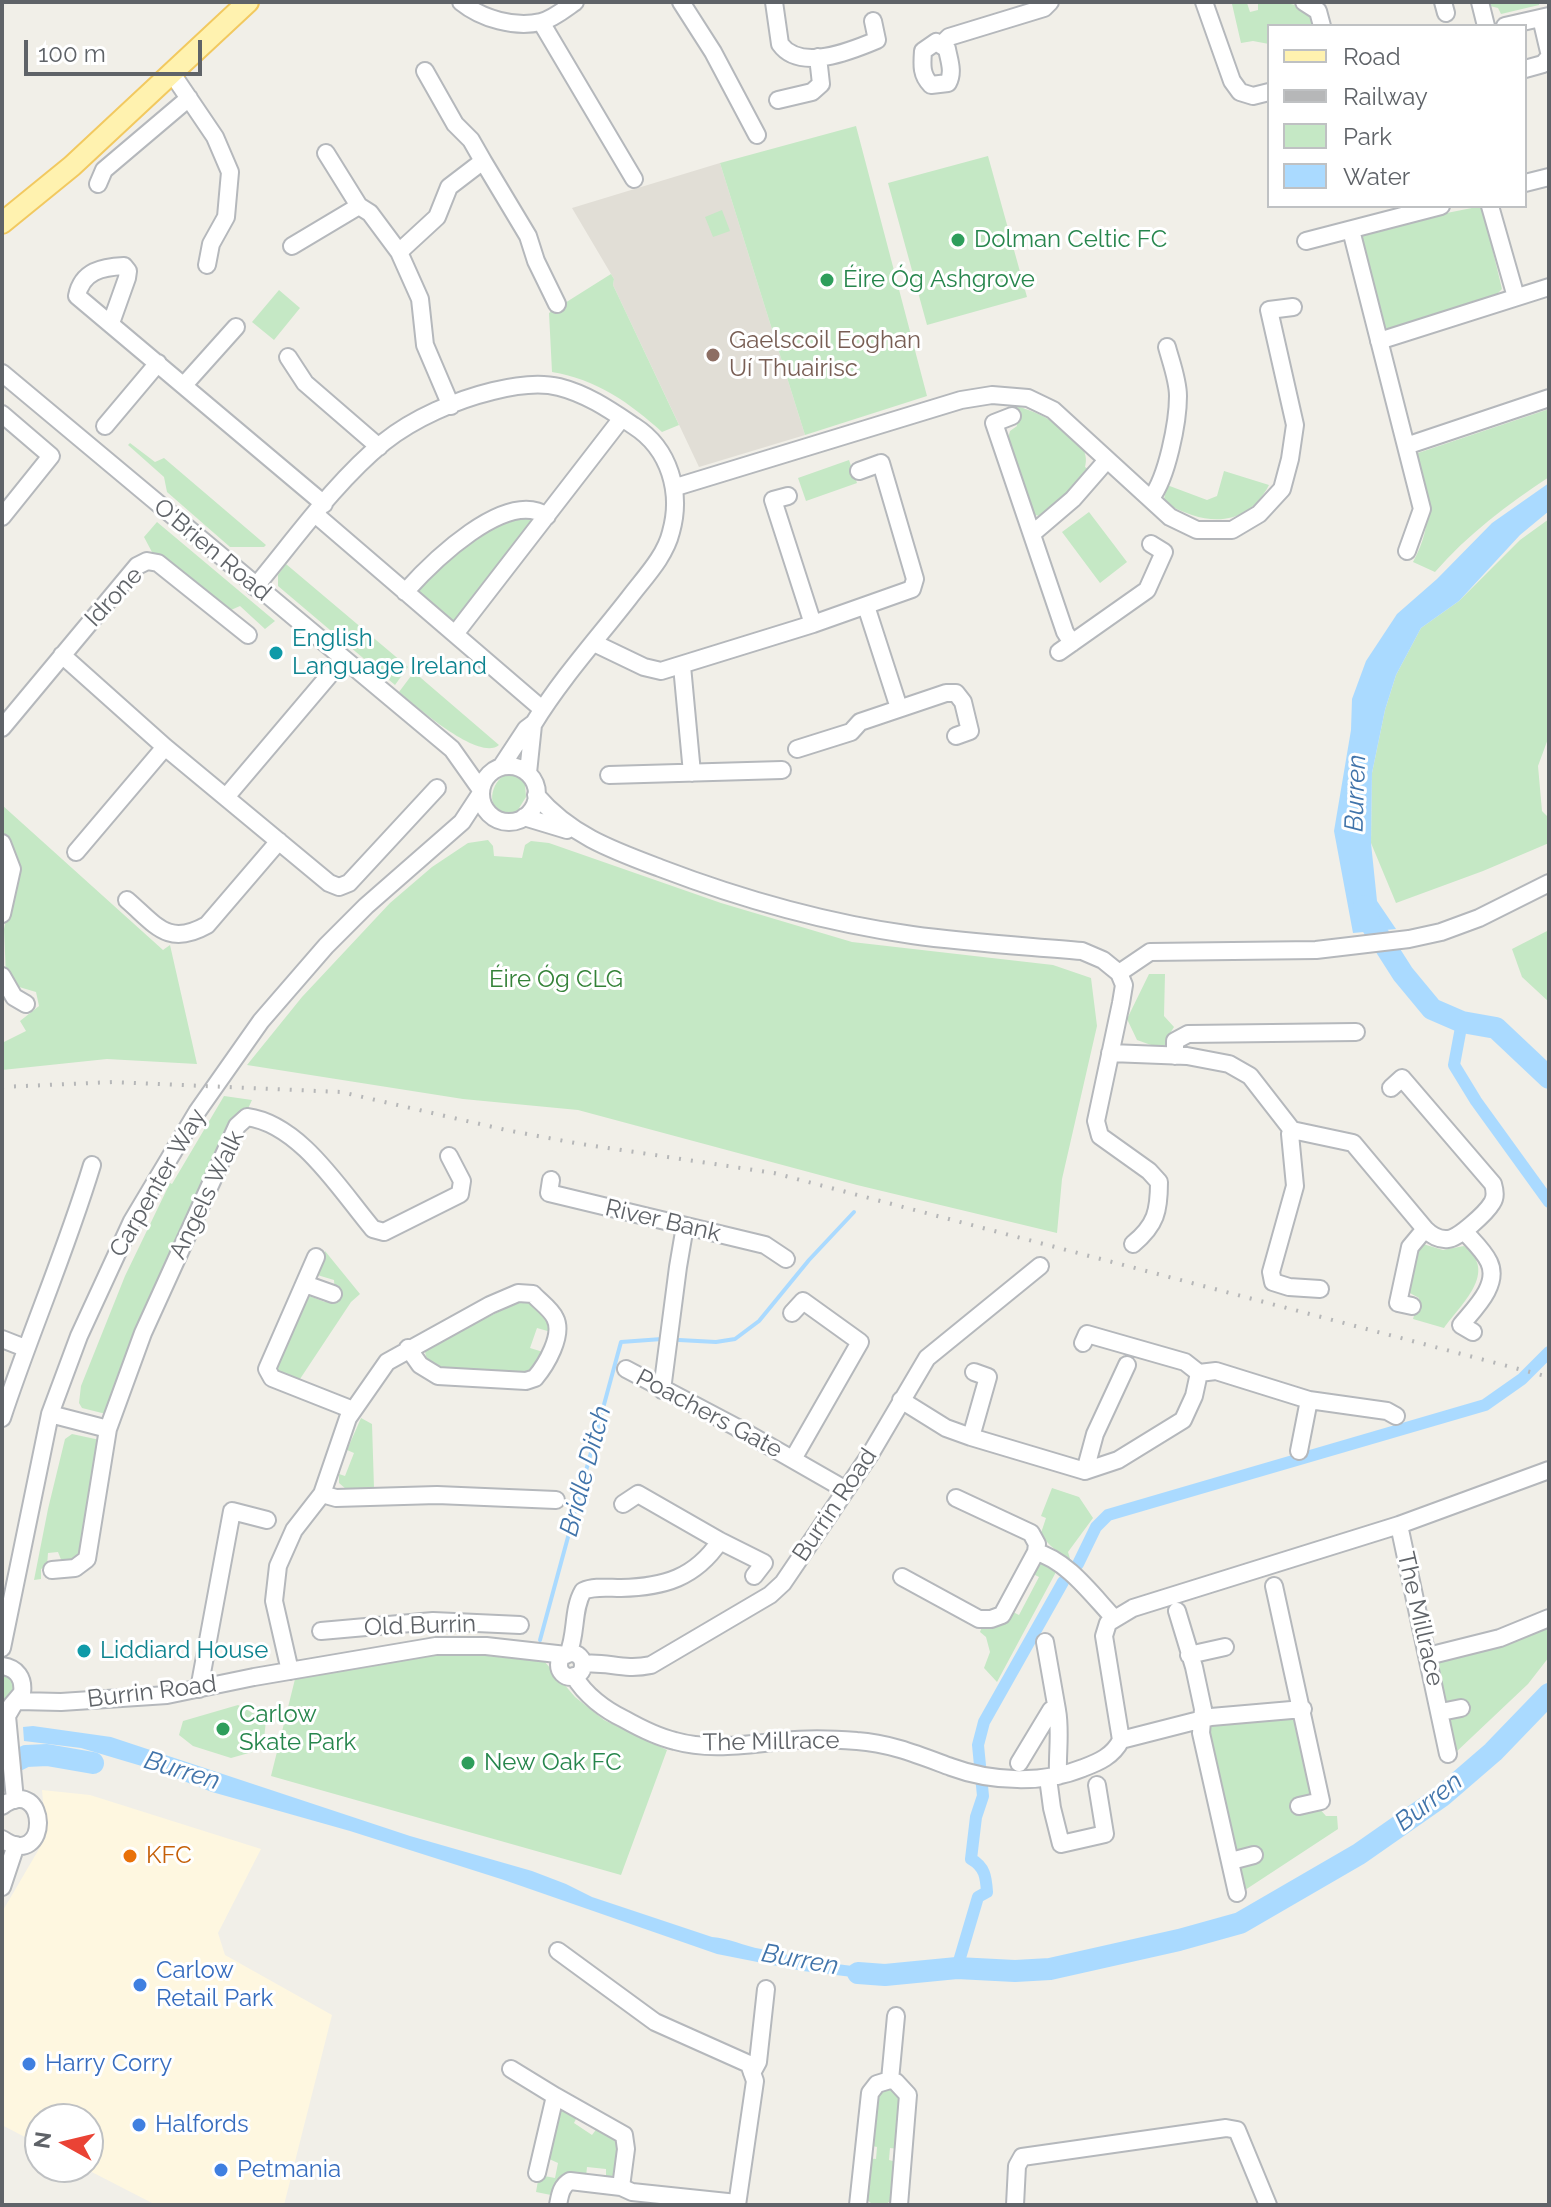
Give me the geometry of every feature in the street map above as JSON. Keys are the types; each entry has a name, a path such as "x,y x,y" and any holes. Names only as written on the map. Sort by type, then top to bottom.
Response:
{"main road":[{"path":"2,223 72,166 237,6"}],"street":[{"path":"461,2 476,12 505,22 541,22 575,2"},
{"path":"681,2 713,52 757,135"},
{"path":"774,2 778,36 785,52 793,56 818,57 877,40 873,21"},
{"path":"942,44 949,37 1044,8 1050,2"},
{"path":"1204,2 1232,81 1240,92 1253,96 1267,92"},
{"path":"1304,2 1318,11 1321,24"},
{"path":"1480,2 1486,24"},
{"path":"1514,24 1545,17 1549,54 1543,64 1527,68"},
{"path":"541,22 634,179"},
{"path":"778,100 812,92 821,84 818,57"},
{"path":"425,71 455,124 471,140 528,236 536,261 557,304"},
{"path":"171,72 215,137 230,172 226,217 211,244 207,265"},
{"path":"98,184 104,170 189,98"},
{"path":"326,153 359,206 370,213 399,252 420,299 425,345 451,406"},
{"path":"399,252 437,217 449,187 483,161"},
{"path":"1527,182 1549,177"},
{"path":"292,246 359,206"},
{"path":"1306,241 1434,208"},
{"path":"1491,208 1516,297"},
{"path":"1351,230 1422,509 1407,551"},
{"path":"1379,341 1549,287"},
{"path":"676,487 961,400 992,395 1028,398 1053,410 1170,517 1197,530 1232,530 1259,514 1282,489 1295,425 1269,310 1293,307"},
{"path":"111,323 320,509 538,716"},
{"path":"184,385 236,327"},
{"path":"1151,498 1157,490 1167,457 1177,405 1178,394 1167,347"},
{"path":"288,357 305,383 379,447"},
{"path":"105,426 158,363"},
{"name":"O'Brien Road","path":"2,373 459,757 481,792"},
{"path":"255,587 320,509 379,447 396,434 476,395 513,386 557,386 593,400 640,430 661,454 676,487 671,536 663,551 500,767 487,777 481,792 484,806 499,820"},
{"path":"1406,446 1549,398"},
{"path":"2,414 51,456 2,517"},
{"path":"1012,416 994,423 1065,632 1065,647 1147,590 1164,552 1151,544"},
{"path":"455,634 622,418"},
{"path":"1032,534 1073,499 1107,460"},
{"path":"594,643 644,667 661,671 919,588 881,463 859,471"},
{"path":"788,496 773,500 813,624"},
{"path":"405,592 449,548 496,519 521,509 539,511 547,516"},
{"name":"Idrone","path":"2,728 137,566 147,561 158,563 248,635"},
{"path":"866,606 899,708"},
{"path":"62,655 165,747 329,883 339,887 349,883 437,788"},
{"path":"226,797 343,659"},
{"path":"682,666 692,773"},
{"path":"797,749 851,732 860,722 946,693 956,693 963,702 970,731 956,736"},
{"path":"528,773 538,716"},
{"path":"76,852 165,747"},
{"name":"O'Brien Road","path":"459,757 500,767"},
{"path":"462,822 509,822 524,817 533,808 535,783 528,773 515,766 500,767"},
{"path":"609,775 782,770"},
{"name":"Carpenter Way","path":"2,1648 50,1414 74,1349 132,1221 166,1161 225,1070 271,1009 326,946 376,896 462,822 481,792"},
{"path":"536,795 554,816 580,834"},
{"path":"524,817 580,834 694,882 801,912 913,935 1082,951 1103,960 1119,973 1124,985 1096,1121 1100,1136 1149,1171 1159,1182 1159,1203 1150,1230 1133,1244"},
{"path":"127,900 163,932 181,936 192,934 207,925 279,841"},
{"path":"2,843 12,869 2,914"},
{"path":"1119,973 1150,952 1316,950 1409,939 1441,932 1479,918 1549,883"},
{"path":"2,976 14,997 26,1004"},
{"path":"1175,1056 1175,1041 1188,1034 1356,1032"},
{"path":"1110,1053 1175,1056 1229,1064 1250,1076 1292,1130 1353,1143 1425,1229 1445,1240 1464,1231 1492,1205 1495,1199 1493,1184 1402,1078 1391,1088"},
{"name":"Angels Walk","path":"52,1570 75,1568 87,1559 108,1429 143,1333 237,1126 247,1117 261,1119 281,1128 301,1143 373,1229 384,1232 460,1194 462,1181 449,1156"},
{"path":"1292,1130 1295,1186 1271,1272 1273,1282 1289,1287 1320,1289"},
{"path":"2,1418 25,1348 73,1227 92,1165"},
{"name":"River Bank","path":"551,1180 549,1193 765,1245 786,1259"},
{"path":"662,1390 685,1226"},
{"path":"1412,1306 1398,1303 1410,1247 1425,1229"},
{"path":"1464,1231 1489,1261 1491,1270 1487,1291 1461,1325 1473,1332"},
{"path":"316,1257 267,1369 272,1378 353,1410"},
{"name":"Burrin Road","path":"9,1708 48,1699 61,1702 136,1698 199,1689 436,1646 486,1646 540,1652 632,1669 651,1665 770,1595 783,1583 846,1490 927,1358 1040,1266"},
{"path":"305,1284 333,1294"},
{"path":"290,1671 274,1601 278,1566 294,1530 322,1494 348,1418 387,1362 408,1348 518,1293 533,1294 555,1317 557,1331 542,1370 535,1378 526,1381 438,1376 420,1365 408,1348"},
{"name":"Poachers Gate","path":"792,1313 803,1301 860,1342 793,1459"},
{"path":"1083,1343 1087,1334 1185,1362 1199,1373 1216,1371 1309,1400 1387,1411 1396,1416"},
{"path":"2,1339 25,1348"},
{"name":"Poachers Gate","path":"626,1369 846,1490"},
{"path":"971,1437 988,1377 974,1372"},
{"path":"901,1400 946,1428 1085,1471 1118,1460 1183,1420 1194,1396 1199,1373"},
{"path":"1085,1471 1095,1434 1129,1375"},
{"path":"1299,1451 1310,1430 1309,1400"},
{"path":"50,1414 108,1429"},
{"name":"The Millrace","path":"1114,1618 1133,1608 1188,1590 1399,1525 1549,1470"},
{"path":"322,1494 336,1498 437,1495 556,1500"},
{"path":"623,1504 638,1494 764,1563 754,1576"},
{"path":"902,1577 979,1619 1002,1615 1036,1552 1037,1544 1031,1533 956,1498"},
{"path":"199,1689 232,1511 267,1520"},
{"name":"The Millrace","path":"1399,1525 1448,1754"},
{"path":"571,1659 578,1598 583,1591 664,1583 688,1574 707,1561 720,1541"},
{"path":"1036,1552 1046,1555 1065,1569 1114,1618 1108,1623 1104,1636 1121,1740 1202,1719 1303,1709"},
{"path":"1274,1586 1321,1801 1299,1806"},
{"path":"1177,1611 1200,1695 1201,1733 1237,1893"},
{"path":"433,1621 436,1646"},
{"name":"Old Burrin","path":"321,1631 433,1621 520,1625"},
{"path":"1428,1656 1547,1625"},
{"name":"Carpenter Way","path":"7,1630 12,1671 22,1693 9,1708 10,1799"},
{"path":"1045,1642 1060,1723 1052,1808 1061,1844 1105,1834 1094,1805 1097,1785"},
{"path":"1189,1655 1225,1647"},
{"name":"The Millrace","path":"571,1659 587,1693 606,1708 672,1741 725,1746 812,1739 860,1741 980,1774 1053,1777 1105,1758 1116,1751 1121,1740"},
{"path":"12,1671 48,1699"},
{"name":"The Millrace","path":"1441,1712 1461,1708"},
{"path":"1019,1763 1051,1710 1057,1710"},
{"path":"2,1887 9,1842 34,1838 40,1826 38,1813 28,1803 10,1799"},
{"path":"1231,1861 1254,1855"},
{"path":"558,1951 655,2022 749,2064 755,2081 737,2204 632,2192 621,2187 570,2181 565,2184 558,2205"},
{"path":"752,2073 758,2062 766,1989"},
{"path":"890,2080 896,2016"},
{"path":"511,2069 624,2135 626,2149 621,2187"},
{"path":"858,2205 870,2093 877,2084 890,2080 908,2095 899,2205"},
{"path":"537,2173 555,2096"},
{"path":"1015,2205 1017,2166 1022,2157 1226,2128 1237,2130 1268,2205"}],"shaded area":[{"name":"Gaelscoil Eoghan Uí Thuairisc","path":"720,163 805,435 699,467 613,285 614,279 572,208"},
{"name":"Carlow Retail Park","path":"42,1790 90,1795 261,1849 218,1933 225,1955 332,2015 284,2205 156,2205 104,2178 104,2103 24,2103 24,2137 2,2125 2,1912 46,1837"}],"green space":[{"path":"1258,2 1292,4 1307,11 1315,24 1267,24 1267,44 1241,43 1232,4 1247,3 1250,12 1258,10"},
{"path":"1489,2 1539,2 1539,5 1501,14"},
{"name":"Éire Óg Ashgrove","path":"856,126 927,396 805,435 720,163"},
{"name":"Dolman Celtic FC","path":"988,156 1027,297 927,325 888,183"},
{"path":"1482,208 1502,289 1495,296 1385,330 1380,328 1359,243 1366,229"},
{"path":"722,210 730,231 713,237 705,217"},
{"path":"611,274 613,285 679,425 662,432 638,411 598,386 552,372 549,313"},
{"path":"279,290 300,308 274,340 252,322"},
{"path":"1012,405 1061,427 1081,445 1086,456 1085,467 1088,469 1078,483 1060,502 1039,516 1032,514 1007,442 1010,431 1017,426"},
{"path":"1549,409 1549,477 1489,521 1435,572 1413,562 1427,521 1425,496 1415,454"},
{"path":"130,443 155,462 164,458 266,545 230,547 167,492 164,477 128,445"},
{"path":"849,460 857,483 806,501 798,478"},
{"path":"1224,471 1269,485 1255,504 1227,519 1192,515 1173,507 1164,499 1167,485 1207,500 1217,496"},
{"path":"1089,512 1127,562 1100,583 1062,532"},
{"path":"530,515 535,521 456,621 452,622 420,596 420,584 451,554 498,523"},
{"path":"1549,519 1549,736 1538,766 1542,811 1549,818 1549,843 1396,903 1371,843 1372,773 1396,675 1421,628 1459,601 1520,540"},
{"path":"157,522 275,621 265,629 240,606 226,609 164,556 153,554 144,537"},
{"path":"286,564 408,667 395,685 278,586 278,575"},
{"path":"414,672 499,745 490,748 477,746 463,739 399,692"},
{"path":"507,773 517,774 525,784 526,797 516,813 506,817 495,808 492,795 501,777"},
{"path":"2,805 163,950 170,945 197,1064 107,1059 2,1070 2,1043 26,1031 20,1021 39,1006 36,992 9,984 6,976 4,929 10,902 14,852 2,835"},
{"name":"Éire Óg CLG","path":"488,840 493,846 494,856 522,858 525,845 531,841 549,843 721,903 852,942 1053,965 1091,978 1097,1026 1062,1179 1057,1233 857,1185 578,1110 463,1099 247,1065 302,997 390,903 432,867 468,843"},
{"path":"1549,930 1549,1002 1522,977 1512,949"},
{"path":"1149,974 1165,974 1164,1016 1174,1027 1169,1035 1169,1045 1151,1045 1137,1040 1127,1019"},
{"path":"224,1096 252,1100 106,1414 82,1408 79,1403 81,1386 125,1276 170,1183"},
{"path":"1423,1244 1443,1250 1464,1246 1474,1256 1478,1266 1474,1288 1444,1328 1413,1319 1419,1298 1408,1292 1418,1250"},
{"path":"325,1251 360,1294 351,1302 300,1379 273,1369 307,1295 325,1302 335,1295 334,1280 314,1274"},
{"path":"523,1300 542,1312 551,1332 537,1328 530,1348 543,1352 535,1374 437,1373 428,1364 424,1348"},
{"path":"361,1418 372,1424 374,1488 346,1489 339,1483 339,1474 345,1476 354,1453 347,1450"},
{"path":"72,1434 100,1440 83,1552 78,1560 62,1562 58,1552 48,1553 47,1566 41,1569 41,1579 34,1580 65,1439"},
{"path":"1052,1488 1079,1497 1093,1518 1068,1552 1071,1562 1041,1533 1046,1518 1041,1516"},
{"path":"1042,1563 1048,1563 1056,1572 997,1682 984,1668 990,1652 986,1637 980,1632 983,1624 1011,1611 1019,1615 1039,1577 1031,1573"},
{"path":"1549,1623 1549,1657 1528,1684 1454,1754 1437,1668 1441,1660"},
{"name":"New Oak FC","path":"452,1652 545,1662 575,1697 604,1720 667,1750 621,1875 271,1776 296,1675"},
{"path":"2,1672 12,1675 16,1691 4,1702 2,1702"},
{"name":"Carlow Skate Park","path":"238,1705 266,1720 263,1749 231,1758 193,1746 179,1735 183,1721"},
{"path":"1294,1715 1299,1719 1318,1807 1326,1816 1337,1816 1338,1829 1242,1892 1240,1863 1233,1848 1207,1735 1210,1724"},
{"path":"885,2089 895,2090 902,2097 899,2149 890,2148 889,2160 897,2162 892,2200 886,2204 871,2203 863,2197 867,2158 876,2159 877,2147 868,2145 876,2095"},
{"path":"565,2109 578,2115 574,2123 592,2135 598,2127 616,2141 619,2150 617,2173 606,2179 606,2169 587,2167 586,2177 556,2196 536,2192 539,2175 555,2178 558,2163 547,2158 559,2110"}],"water":[{"path":"1549,483 1549,511 1520,535 1459,601 1421,628 1396,675 1372,773 1371,843 1377,901 1396,929 1353,933 1334,831 1351,730 1352,699 1366,661 1397,614 1492,523"},
{"path":"23,1727 111,1737 410,1836 532,1871 592,1897 712,1937 823,1962 886,1968 885,1981 803,1971 717,1954 504,1880 350,1831 212,1792 155,1770 81,1748 24,1741"}],"waterway":[{"name":"Burren","path":"1364,906 1366,916 1403,974 1432,1009 1462,1022 1496,1028 1549,1078"},
{"path":"1462,1022 1454,1065 1476,1101 1549,1202"},
{"name":"Bridle Ditch","path":"679,1340 716,1342 735,1339 759,1321 854,1212"},
{"name":"Bridle Ditch","path":"540,1640 621,1342 662,1339"},
{"path":"1078,1564 1096,1527 1108,1515 1485,1405 1522,1379 1549,1352"},
{"path":"957,1968 978,1897 987,1892 984,1873 971,1859 976,1817 983,1796 978,1745 984,1722 1063,1582"},
{"name":"Burren","path":"858,1973 885,1975 957,1968 1050,1969 1240,1923 1359,1854 1442,1796 1493,1752 1549,1694"},
{"path":"2,1768 26,1756 47,1755 93,1763"}],"railway":[{"path":"2,1087 113,1082 341,1092 575,1143 774,1173 1549,1377"}],"place":[{"name":"Dolman Celtic FC","path":"958,240"},
{"name":"Éire Óg Ashgrove","path":"827,280"},
{"name":"Gaelscoil Eoghan Uí Thuairisc","path":"713,355"},
{"name":"English Language Ireland","path":"276,653"},
{"name":"Liddiard House","path":"84,1651"},
{"name":"Carlow Skate Park","path":"223,1729"},
{"name":"New Oak FC","path":"468,1763"},
{"name":"KFC","path":"130,1856"},
{"name":"Carlow Retail Park","path":"140,1985"},
{"name":"Harry Corry","path":"29,2064"},
{"name":"Halfords","path":"139,2125"},
{"name":"Petmania","path":"221,2170"}]}
